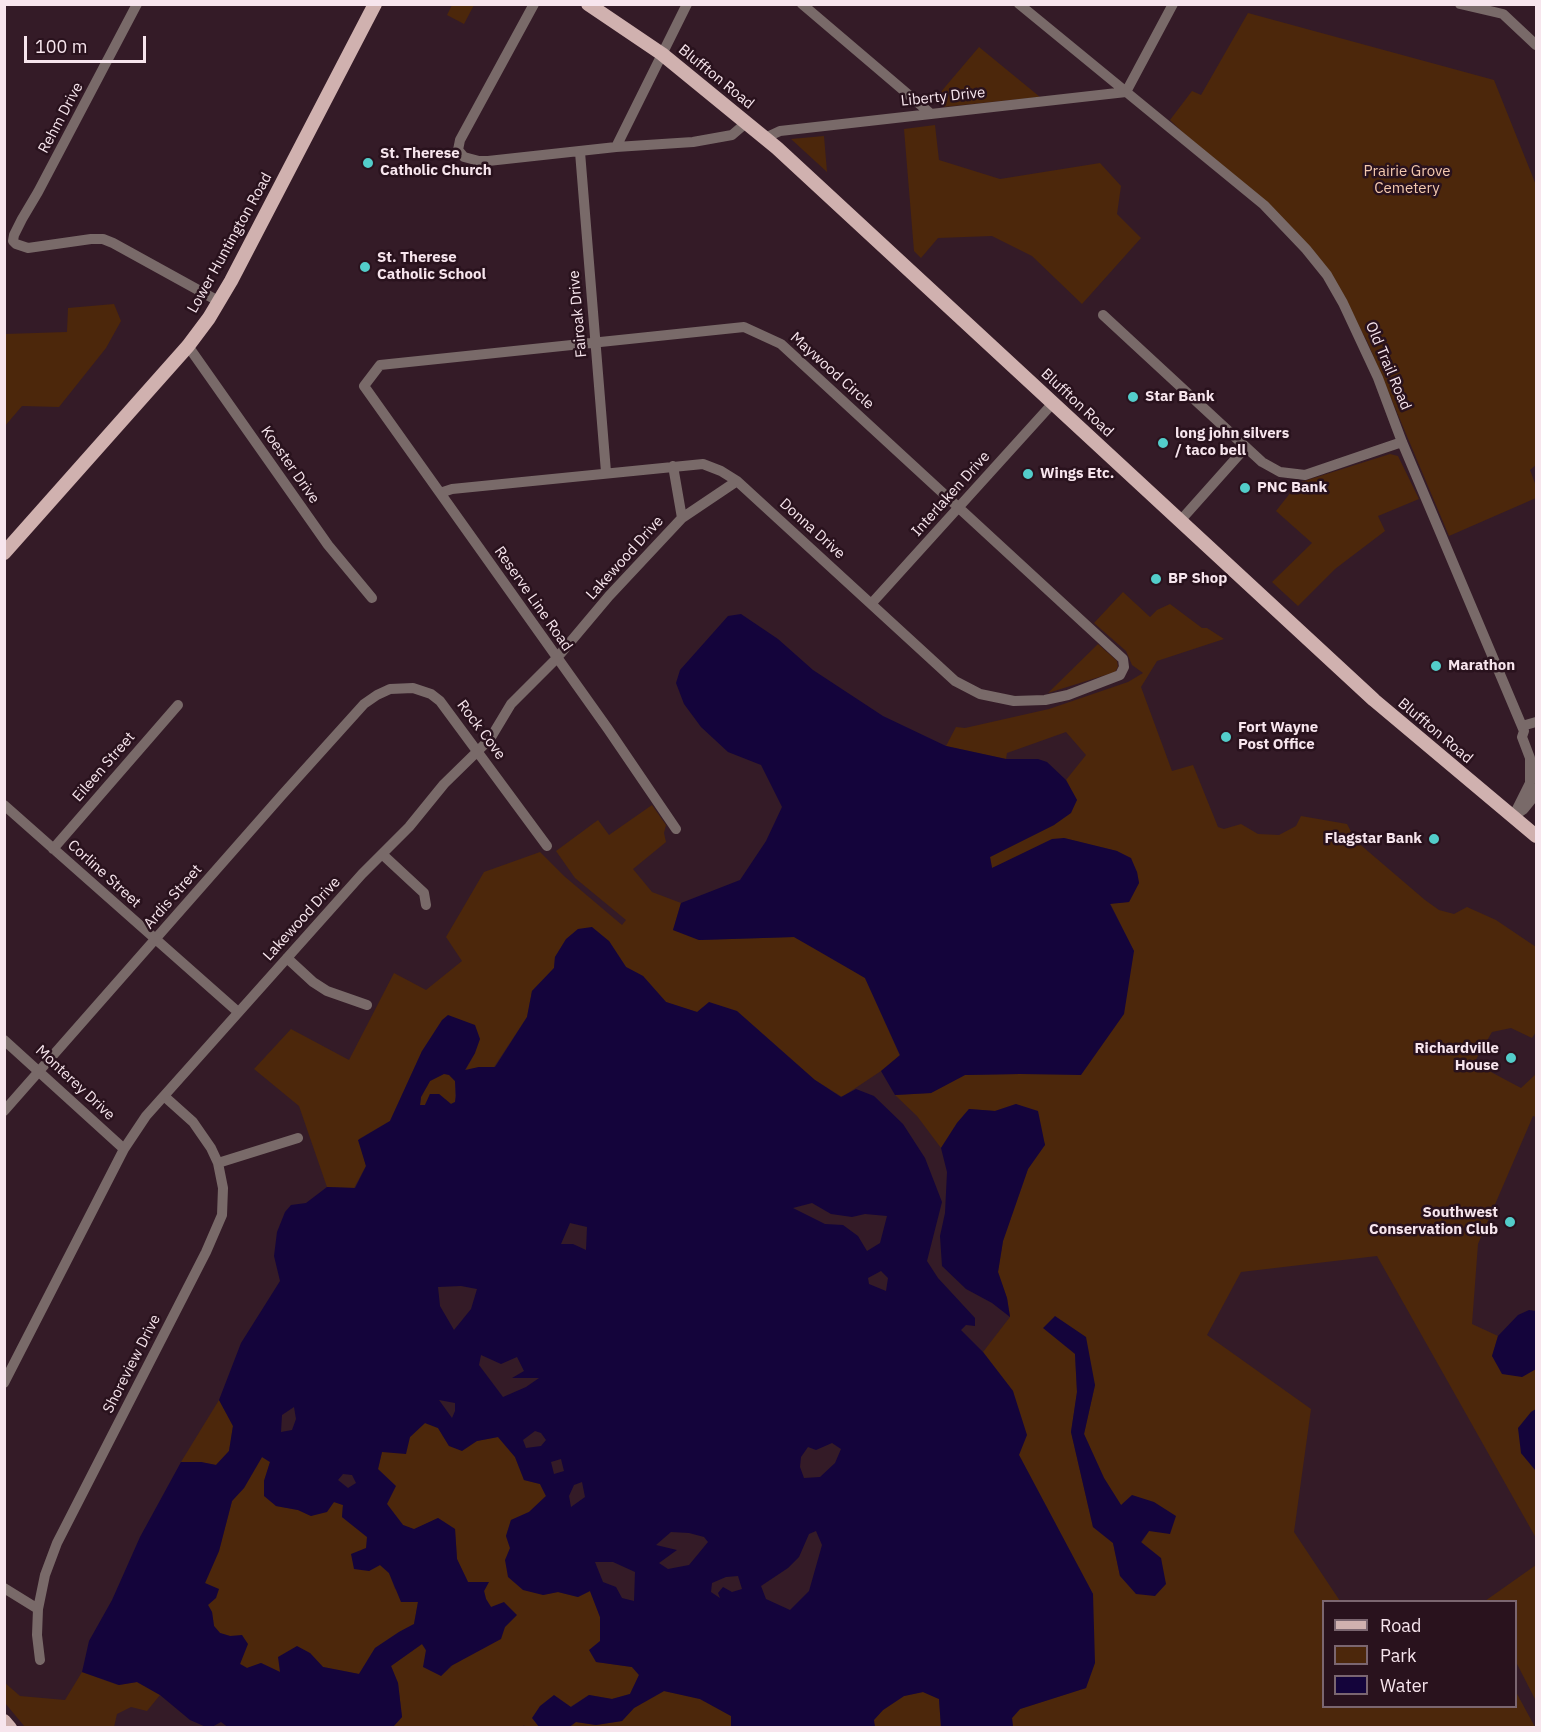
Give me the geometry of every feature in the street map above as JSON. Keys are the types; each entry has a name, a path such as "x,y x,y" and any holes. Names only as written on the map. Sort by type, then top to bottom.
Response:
{"main road":[{"name":"Lower Huntington Road","path":"4,553 188,346 220,302 375,4"},
{"name":"Bluffton Road","path":"588,4 662,54 765,138 1374,700 1536,836"},
{"path":"4,1721 10,1728"}],"street":[{"name":"Rehm Drive","path":"137,4 22,219 13,241 28,248 103,239 220,302"},
{"path":"534,4 460,140 459,154 478,161 693,142 732,135 746,123"},
{"path":"616,147 687,4"},
{"path":"802,4 930,113"},
{"path":"1126,92 1173,4"},
{"path":"1460,4 1503,14 1536,45"},
{"name":"Old Trail Road","path":"1022,6 1264,206 1306,249 1327,275 1354,323 1522,728 1522,737 1530,758 1530,783 1513,817"},
{"name":"Liberty Drive","path":"765,138 780,131 1126,92"},
{"name":"Fairoak Drive","path":"580,153 606,472"},
{"path":"1103,315 1262,462 1280,472 1305,475 1402,442"},
{"name":"Maywood Circle","path":"364,386 380,365 744,327 781,344 1123,659 1124,667"},
{"name":"Koester Drive","path":"188,346 328,544 372,598"},
{"name":"Reserve Line Road","path":"364,386 676,829"},
{"name":"Interlaken Drive","path":"871,604 1053,403"},
{"path":"1180,521 1246,447"},
{"name":"Donna Drive","path":"440,493 452,489 606,472 703,464 722,471 737,481 955,681 995,698 1014,701 1045,700 1068,695 1120,675 1124,667"},
{"name":"Lakewood Drive","path":"673,466 682,518"},
{"name":"Lakewood Drive","path":"4,1383 134,1132 362,874 409,827 444,784 490,739 511,704 556,658 609,596 682,518 737,481"},
{"name":"Rock Cove","path":"364,704 390,689 401,687 422,689 440,701 547,846"},
{"name":"Ardis Street","path":"4,1111 364,704"},
{"name":"Eileen Street","path":"53,849 178,705"},
{"path":"1522,728 1536,722"},
{"path":"1513,817 1524,809 1536,789"},
{"name":"Corline Street","path":"4,805 238,1012"},
{"path":"382,854 424,893 426,905"},
{"path":"287,958 313,982 327,991 367,1005"},
{"name":"Monterey Drive","path":"4,1040 124,1149"},
{"name":"Shoreview Drive","path":"40,1660 37,1635 38,1609 45,1575 57,1543 206,1252 222,1215 223,1188 218,1163 203,1134 164,1096"},
{"path":"218,1163 298,1138"},
{"path":"4,1588 38,1609"}],"green space":[{"path":"452,5 474,5 464,24 447,15"},
{"name":"Prairie Grove Cemetery","path":"1248,13 1494,80 1536,185 1536,465 1530,470 1536,486 1536,498 1449,536 1367,341 1332,277 1170,120 1192,91 1201,95"},
{"path":"979,47 1040,97 943,107 934,100"},
{"path":"935,125 939,160 1000,179 1100,163 1121,186 1117,214 1141,238 1082,304 1032,256 992,236 938,238 921,258 914,251 904,129"},
{"path":"824,136 827,172 791,139"},
{"path":"114,304 121,321 106,348 59,407 22,406 5,426 5,334 67,332 68,308"},
{"path":"1390,454 1398,456 1419,499 1378,516 1385,531 1335,569 1298,606 1272,582 1312,543 1276,511 1298,483"},
{"path":"1123,592 1150,617 1157,610 1170,604 1202,628 1207,628 1224,639 1157,661 1141,687 1172,771 1193,765 1218,827 1224,829 1241,824 1258,834 1279,835 1296,826 1301,816 1347,824 1356,841 1439,910 1454,914 1467,907 1496,920 1536,947 1536,1032 1532,1038 1511,1028 1492,1032 1474,1063 1521,1088 1536,1074 1536,1117 1533,1116 1478,1244 1472,1324 1498,1336 1492,1356 1522,1377 1536,1369 1536,1409 1531,1412 1521,1453 1536,1471 1536,1538 1377,1256 1241,1272 1207,1335 1311,1409 1294,1532 1339,1600 1322,1600 1322,1708 1517,1708 1517,1694 1535,1727 1013,1727 1012,1718 1020,1709 1086,1688 1093,1594 1019,1455 1013,1391 983,1352 1010,1317 1007,1298 998,1272 1003,1241 1028,1169 1045,1144 1016,1104 995,1111 969,1109 941,1148 917,1116 895,1095 931,1093 965,1075 1020,1074 1134,951 1110,903 1129,902 1139,883 1137,872 1117,851 1064,838 992,868 990,857 1054,825 1077,800 1066,780 1086,755 1066,732 1007,753 1006,759 946,746 956,727 965,728 1049,709 1128,682 1143,673 1132,665 1126,651 1094,623","holes":["1075,1354 1095,1385 1084,1434 1104,1478 1121,1505 1149,1531 1120,1576 1113,1543 1093,1527 1071,1432 1077,1392"]},
{"path":"1098,644 1117,661 1118,667 1115,672 1048,693"},
{"path":"652,805 666,825 664,833 666,842 633,869 652,892 681,903 673,930 699,940 794,937 830,956 865,978 900,1056 842,1097 697,1012 666,1002 643,976 626,967 609,941 578,929 566,940 555,957 554,968 532,991 527,1017 494,1067 479,1067 465,1071 475,1053 422,1051 390,1121 359,1139 366,1166 354,1188 327,1187 299,1106 254,1069 291,1029 349,1060 394,973 426,990 462,961 446,937 484,872 540,852 564,876 622,925 626,920 575,878 556,851 598,820 609,835"},
{"path":"443,1074 449,1074 455,1081 455,1102 451,1104 439,1094 430,1094 425,1105 420,1105 421,1097 430,1081"},
{"path":"219,1400 233,1426 229,1451 216,1465 181,1462"},
{"path":"425,1423 438,1428 449,1446 498,1437 515,1457 524,1480 540,1484 546,1496 529,1512 511,1520 506,1536 510,1548 543,1595 558,1592 578,1597 590,1591 600,1617 597,1662 632,1667 639,1675 630,1694 612,1699 589,1695 539,1727 525,1727 524,1725 521,1728 393,1727 402,1717 398,1683 391,1666 422,1644 441,1676 451,1667 491,1607 484,1591 488,1583 468,1582 457,1559 455,1529 438,1518 414,1530 403,1525 387,1504 378,1469 382,1451 410,1437"},
{"path":"262,1457 270,1462 264,1481 276,1506 298,1510 311,1516 334,1502 343,1505 342,1517 367,1537 369,1571 380,1565 389,1573 395,1589 418,1602 414,1624 375,1648 359,1674 323,1667 310,1653 280,1672 261,1663 247,1668 240,1664 244,1651 230,1636 220,1633 214,1626 205,1583 219,1551 232,1501 244,1488"},
{"path":"1536,1565 1536,1701 1517,1664 1517,1600 1486,1600"},
{"path":"82,1672 118,1685 137,1682 160,1695 147,1711 131,1707 117,1714 114,1727 25,1727 5,1703 4,1682 20,1696 65,1700"},
{"path":"664,1691 700,1699 731,1716 731,1727 569,1728 576,1722 596,1725 622,1721 634,1708"},
{"path":"923,1692 939,1699 941,1727 875,1727 873,1720 883,1710 904,1696"}],"water":[{"path":"741,614 778,639 813,670 883,716 946,746 1006,759 1038,759 1047,762 1066,780 1077,800 1071,813 1054,825 990,857 992,868 1052,839 1064,838 1117,851 1131,858 1139,883 1129,902 1110,904 1134,951 1124,1014 1081,1075 965,1075 931,1093 895,1095 881,1071 900,1055 865,978 794,937 699,940 673,930 681,903 740,880 766,841 782,807 761,765 728,752 701,727 684,704 676,683 680,670 728,616"},
{"path":"592,927 609,941 626,967 643,976 666,1002 697,1012 709,1002 737,1011 815,1080 841,1097 856,1089 874,1096 903,1124 925,1158 942,1202 927,1261 938,1278 975,1318 975,1326 966,1325 961,1330 983,1352 1013,1391 1027,1435 1019,1455 1093,1594 1095,1663 1086,1688 1020,1709 1012,1718 1013,1727 941,1727 939,1699 923,1692 904,1696 883,1710 874,1720 875,1727 731,1727 731,1716 700,1699 664,1691 634,1708 622,1721 596,1725 576,1722 569,1727 539,1727 532,1718 540,1706 554,1695 571,1707 589,1695 612,1699 630,1694 639,1675 632,1667 596,1662 589,1650 600,1641 600,1617 590,1591 578,1597 558,1592 543,1595 523,1590 508,1577 505,1560 510,1548 506,1536 511,1520 529,1512 546,1496 540,1484 524,1480 515,1457 498,1437 477,1441 462,1451 449,1446 438,1428 425,1423 410,1437 406,1454 382,1452 378,1469 396,1486 387,1504 403,1525 414,1529 438,1518 455,1529 457,1559 468,1582 489,1582 484,1591 491,1607 504,1602 517,1615 505,1627 501,1639 451,1666 441,1676 423,1667 426,1650 422,1644 391,1666 398,1683 402,1717 393,1727 229,1728 221,1722 212,1727 206,1727 190,1720 160,1695 137,1682 119,1685 82,1672 89,1641 112,1600 140,1537 181,1462 216,1465 229,1451 233,1426 219,1400 241,1343 280,1281 274,1256 277,1232 285,1212 291,1205 306,1203 327,1187 355,1188 366,1166 358,1140 390,1121 422,1051 442,1020 448,1015 475,1025 480,1039 465,1070 495,1067 527,1017 532,991 554,968 555,957 566,939 578,929","holes":["444,1074 449,1075 455,1081 455,1102 451,1104 439,1094 430,1094 425,1105 420,1105 421,1097 430,1081","812,1203 831,1214 852,1217 865,1214 887,1216 880,1243 867,1251 858,1236 843,1225 825,1224 793,1208","570,1223 587,1227 586,1250 573,1244 561,1244","881,1271 888,1278 886,1291 869,1284 868,1278","461,1286 477,1289 471,1309 454,1330 440,1306 438,1287","481,1355 501,1364 517,1357 524,1371 512,1378 539,1378 526,1387 503,1397 479,1365","439,1400 455,1403 452,1418","294,1407 296,1419 292,1430 281,1432 282,1415","535,1431 541,1433 546,1440 541,1446 526,1448 523,1440","832,1443 841,1449 835,1463 820,1477 804,1478 800,1467 801,1457 808,1447 816,1450","262,1457 270,1462 264,1481 264,1496 276,1506 298,1510 311,1516 327,1512 334,1502 343,1505 342,1517 367,1537 366,1548 351,1554 354,1569 369,1571 380,1565 389,1573 401,1602 418,1602 414,1624 375,1648 359,1674 323,1667 310,1653 297,1646 278,1657 280,1672 261,1663 247,1668 240,1664 248,1644 242,1635 230,1636 220,1633 214,1626 212,1612 208,1605 216,1598 219,1589 205,1583 219,1551 232,1501 244,1488","561,1459 564,1471 554,1474 551,1462","343,1474 352,1475 356,1483 348,1488 338,1480","582,1482 585,1497 571,1507 569,1496 574,1485","816,1531 822,1545 809,1591 790,1610 766,1599 761,1586 788,1568 799,1557 809,1534","671,1532 704,1537 708,1542 689,1565 668,1569 659,1563 677,1550 656,1545","595,1562 613,1562 635,1572 634,1601 622,1598 616,1587 603,1582","738,1576 742,1589 732,1592 723,1587 718,1593 720,1598 711,1592 712,1583 726,1577"]},
{"path":"1016,1104 1038,1111 1045,1145 1028,1169 1003,1241 998,1272 1007,1298 1010,1317 992,1303 966,1289 942,1266 940,1236 945,1213 947,1172 941,1148 969,1109 995,1111"},
{"path":"1529,1310 1536,1311 1536,1369 1522,1377 1502,1374 1492,1356 1498,1336 1518,1315"},
{"path":"1055,1316 1086,1337 1095,1385 1084,1434 1104,1478 1121,1505 1132,1495 1154,1502 1176,1516 1170,1534 1149,1531 1141,1542 1161,1558 1166,1584 1155,1596 1136,1594 1120,1576 1113,1543 1093,1527 1071,1432 1077,1392 1075,1354 1043,1328"},
{"path":"1536,1409 1536,1471 1521,1453 1518,1428"}],"place":[{"name":"St. Therese Catholic Church","path":"368,163"},
{"name":"St. Therese Catholic School","path":"365,267"},
{"name":"Star Bank","path":"1133,397"},
{"name":"long john silvers / taco bell","path":"1163,443"},
{"name":"Wings Etc.","path":"1028,474"},
{"name":"PNC Bank","path":"1245,488"},
{"name":"BP Shop","path":"1156,579"},
{"name":"Marathon","path":"1436,666"},
{"name":"Fort Wayne Post Office","path":"1226,737"},
{"name":"Flagstar Bank","path":"1434,839"},
{"name":"Richardville House","path":"1511,1058"},
{"name":"Southwest Conservation Club","path":"1510,1222"}]}
